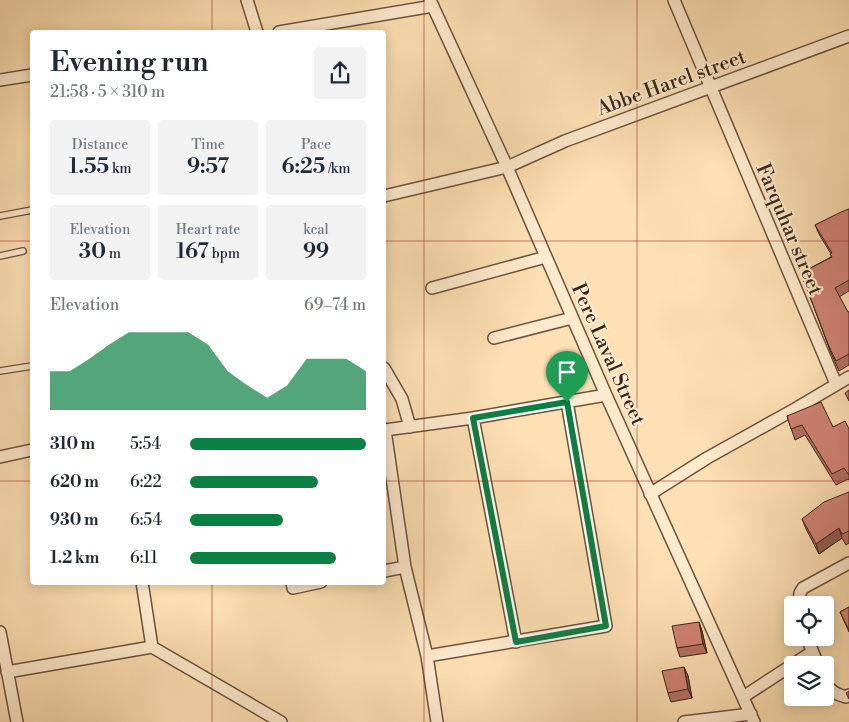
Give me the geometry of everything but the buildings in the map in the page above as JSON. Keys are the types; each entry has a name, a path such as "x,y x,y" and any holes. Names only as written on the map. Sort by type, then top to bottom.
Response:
{"street":[{"path":"246,0 256,30"},
{"name":"Farquhar street","path":"674,0 836,384"},
{"path":"308,30 337,28 432,3"},
{"name":"Pere Laval Street","path":"432,3 507,167 650,494 752,718"},
{"name":"Abbe Harel street","path":"386,196 507,167 565,141 849,36"},
{"path":"0,80 30,75"},
{"path":"432,288 546,257"},
{"path":"494,338 572,318"},
{"path":"386,371 402,399 410,427"},
{"path":"650,494 707,458 849,377"},
{"path":"386,430 473,418 606,395"},
{"path":"427,656 606,626 567,402"},
{"path":"473,418 516,642"},
{"path":"386,437 405,567 427,656 437,722"},
{"path":"0,457 30,450"},
{"path":"800,596 803,588 849,563"},
{"path":"386,571 405,567"},
{"path":"142,585 152,646"},
{"path":"292,585 293,588 307,585"},
{"path":"0,637 17,722"},
{"path":"7,672 152,646 276,721"},
{"path":"810,646 814,656"},
{"path":"743,697 812,652"},
{"path":"834,692 846,697 849,695"},
{"path":"684,722 752,718"}],"lane":[{"path":"0,216 30,210"},
{"path":"0,256 23,251"},
{"path":"0,370 30,366"}],"route":[{"path":"567,402 606,626 516,642 473,418 567,402"}]}
